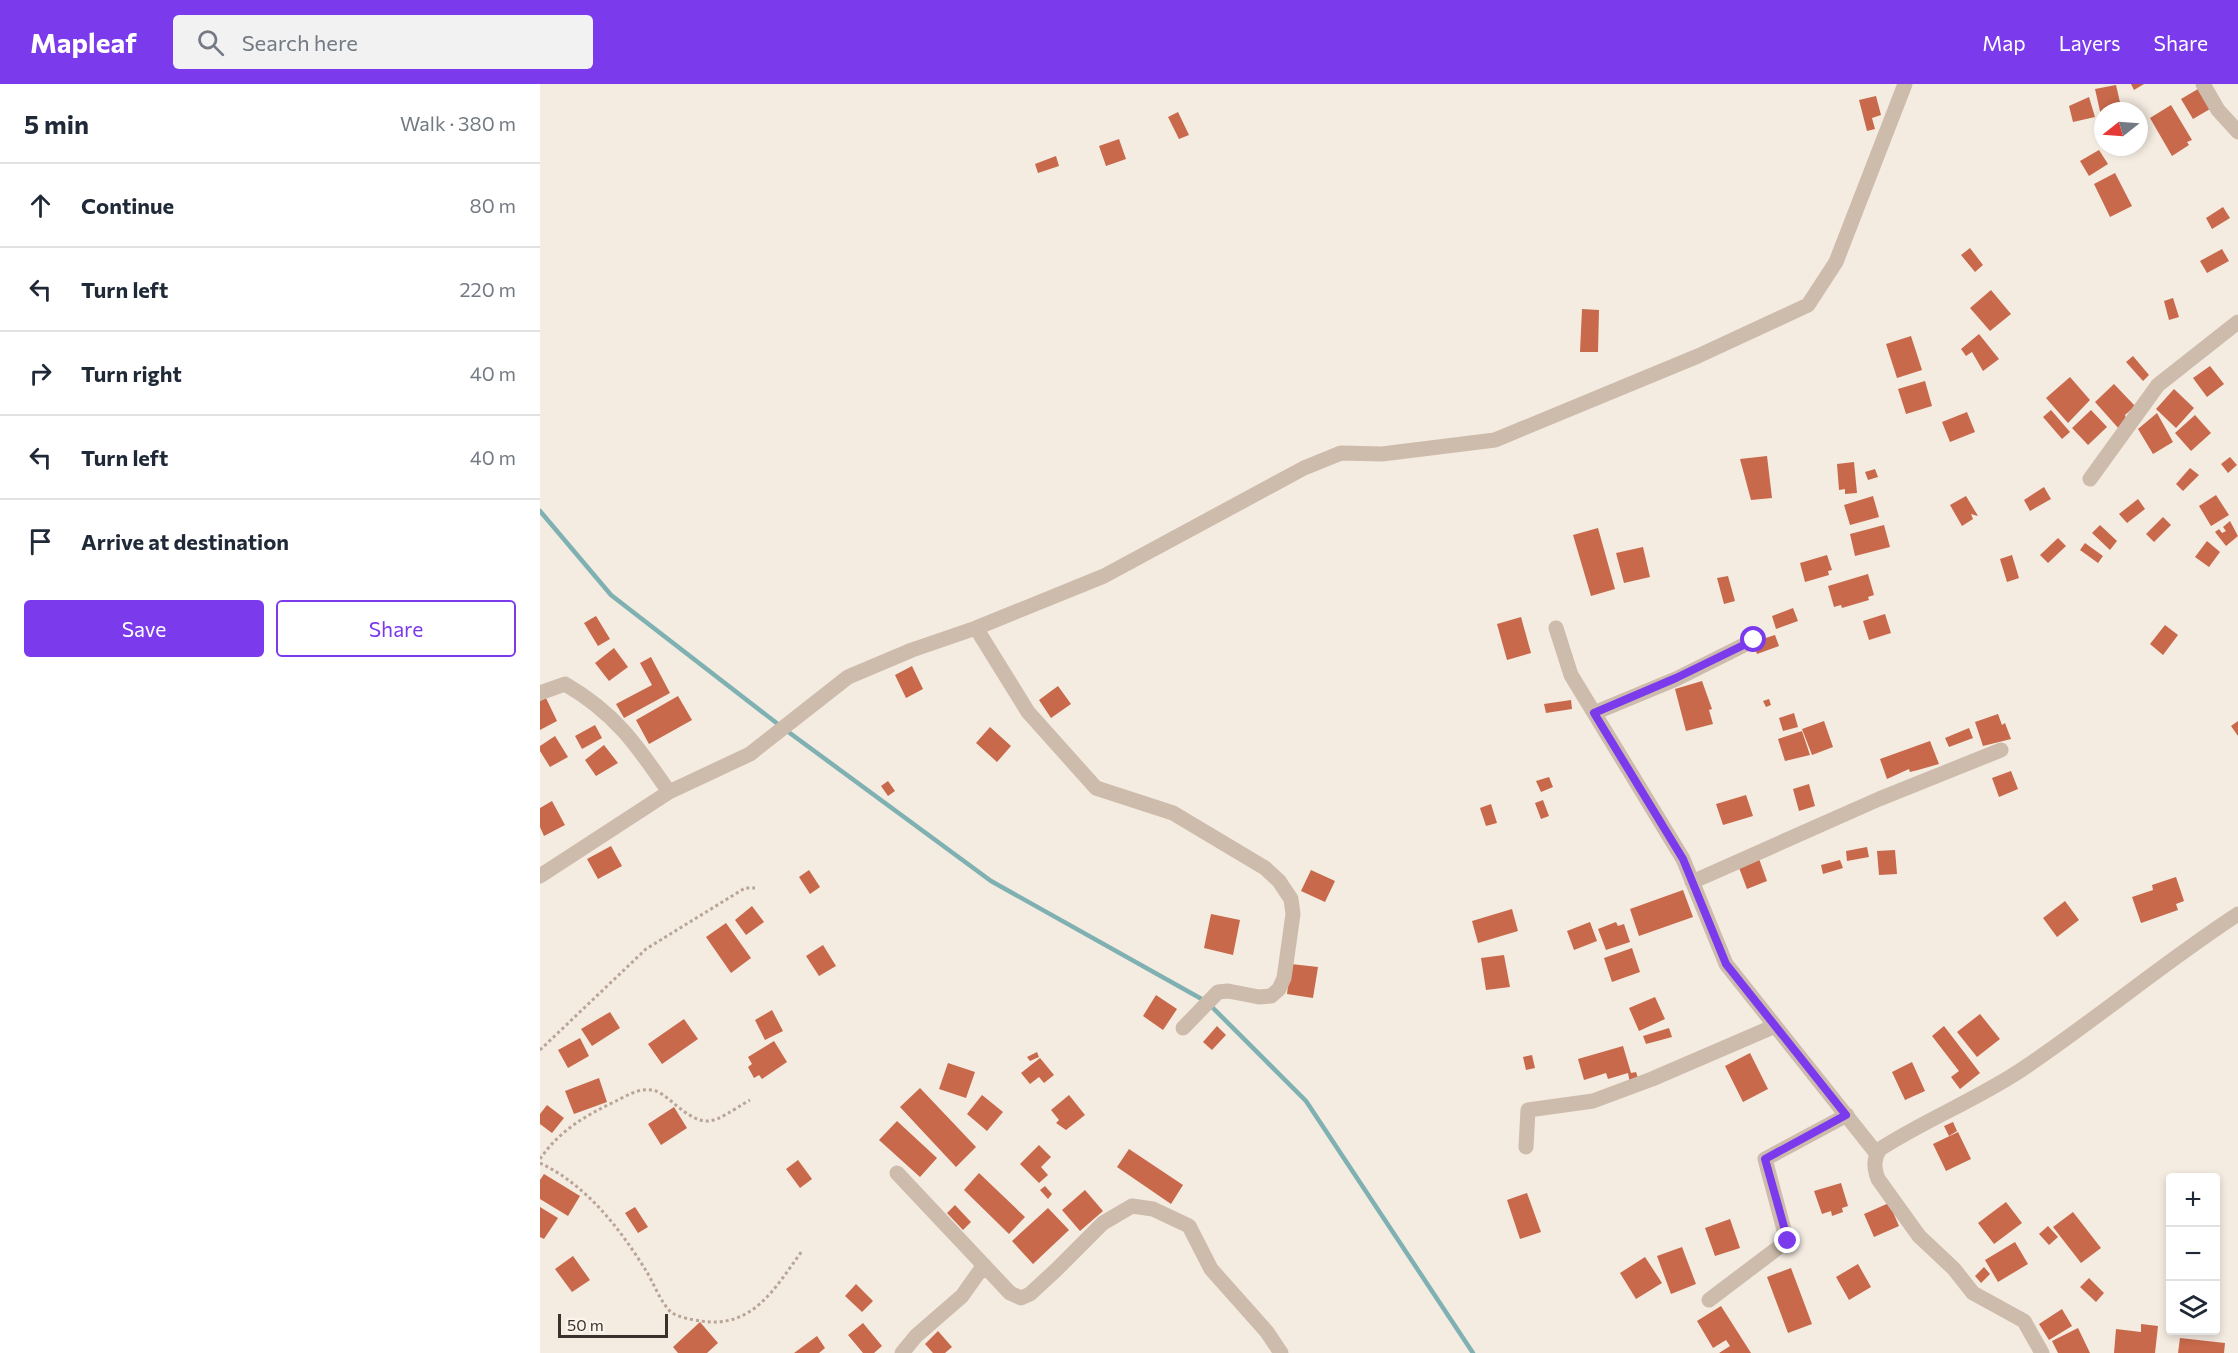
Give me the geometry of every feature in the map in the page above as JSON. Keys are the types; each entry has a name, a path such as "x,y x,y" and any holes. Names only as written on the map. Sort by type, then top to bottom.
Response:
{"street":[{"path":"540,876 669,792 750,754 849,677 912,650 976,628 1104,576 1304,468 1341,453 1382,454 1495,440 1698,356 1808,305 1836,262 1905,84"},
{"path":"2203,84 2218,110 2238,132"},
{"path":"2090,478 2158,386 2238,322"},
{"path":"976,628 1028,712 1096,788 1173,813 1265,868 1279,881 1291,899 1293,914 1284,978 1279,989 1271,996 1259,998 1228,991 1218,992 1183,1028"},
{"path":"1556,628 1571,675 1683,859 1726,964 1877,1154"},
{"path":"1594,713 1676,678 1754,640"},
{"path":"540,693 565,684 596,702 638,746 669,792"},
{"path":"1692,882 1879,799 2001,750"},
{"path":"2042,1353 2024,1321 1973,1293 1954,1269 1919,1236 1878,1179 1874,1169 1877,1154 1880,1149 1924,1122 1988,1091 2026,1067 2238,914"},
{"path":"1526,1148 1528,1110 1593,1101 1652,1079 1775,1026"},
{"path":"1709,1300 1788,1241 1765,1159 1846,1115"},
{"path":"897,1173 1010,1293 1021,1298 1030,1294 1103,1223 1132,1206 1153,1209 1189,1226 1212,1269 1267,1332 1281,1353"},
{"path":"902,1353 916,1336 962,1296 984,1265"}],"path":[{"path":"540,1050 646,949 745,888 755,888"},
{"path":"750,1100 713,1122 700,1121 689,1117 666,1097 652,1089 641,1090 579,1119 552,1142 540,1161 585,1194 614,1223 671,1312 697,1321 722,1324 742,1318 771,1295 802,1251"}],"building":[{"path":"2131,84 2144,84 2134,90"},
{"path":"2116,85 2120,102 2098,102 2095,89"},
{"path":"2198,89 2210,109 2193,119 2181,99"},
{"path":"1876,96 1881,115 1872,118 1875,129 1867,131 1859,100"},
{"path":"2089,97 2094,117 2073,122 2069,106"},
{"path":"2171,105 2192,140 2187,142 2189,145 2172,156 2150,118"},
{"path":"1178,112 1189,135 1179,139 1168,117"},
{"path":"1119,139 1126,159 1106,166 1099,146"},
{"path":"2094,153 2094,156 2103,156 2108,164 2089,176 2080,161"},
{"path":"1056,156 1059,166 1038,173 1035,164"},
{"path":"2115,173 2132,206 2110,217 2094,184"},
{"path":"2223,207 2230,218 2212,229 2206,218"},
{"path":"1970,248 1983,265 1975,272 1961,255"},
{"path":"2222,249 2229,261 2207,273 2200,261"},
{"path":"1991,290 2011,314 1990,331 1970,308"},
{"path":"2173,298 2179,317 2169,320 2164,301"},
{"path":"1582,309 1599,310 1598,352 1580,352"},
{"path":"1979,334 1999,359 1983,371 1972,352 1966,356 1961,349"},
{"path":"1911,336 1922,370 1897,378 1886,344"},
{"path":"2133,356 2149,375 2143,381 2126,362"},
{"path":"2210,366 2224,384 2207,397 2193,378"},
{"path":"2070,377 2090,400 2068,423 2046,398"},
{"path":"1925,381 1932,406 1906,414 1898,389"},
{"path":"2114,384 2135,406 2125,415 2127,423 2120,430 2095,402"},
{"path":"2174,389 2194,408 2176,428 2156,409"},
{"path":"2051,410 2070,432 2062,439 2043,417"},
{"path":"2091,410 2107,427 2088,445 2072,428"},
{"path":"1967,412 1975,432 1950,442 1942,422"},
{"path":"2157,413 2173,442 2153,454 2138,429"},
{"path":"2195,415 2211,433 2191,451 2175,433"},
{"path":"1767,456 1772,498 1751,500 1740,459"},
{"path":"2230,457 2237,465 2228,473 2221,464"},
{"path":"1854,462 1857,493 1845,494 1845,489 1839,490 1837,464"},
{"path":"2190,468 2199,475 2183,491 2176,484"},
{"path":"1875,469 1878,477 1868,480 1865,472"},
{"path":"2044,487 2051,499 2030,511 2024,500"},
{"path":"2216,495 2229,515 2211,526 2199,506"},
{"path":"1873,496 1879,517 1850,525 1844,505"},
{"path":"1966,496 1978,516 1971,514 1973,519 1962,526 1950,505"},
{"path":"2138,499 2145,509 2127,523 2119,514"},
{"path":"2163,517 2171,525 2154,542 2146,534"},
{"path":"2230,521 2238,536 2226,546 2215,532 2219,529 2222,533 2226,531 2223,527"},
{"path":"1884,525 1890,547 1855,556 1850,534"},
{"path":"2100,525 2117,541 2110,550 2092,533"},
{"path":"1598,528 1615,589 1591,596 1573,535"},
{"path":"2058,538 2066,546 2048,563 2040,555"},
{"path":"2207,541 2220,552 2209,567 2195,557"},
{"path":"2085,543 2103,556 2098,563 2080,550"},
{"path":"1643,547 1650,577 1624,583 1616,553"},
{"path":"1827,555 1832,570 1828,571 1829,575 1805,582 1800,563"},
{"path":"2012,555 2019,578 2007,582 2000,559"},
{"path":"1868,574 1874,595 1868,597 1869,600 1842,608 1841,605 1834,607 1828,586"},
{"path":"1728,576 1735,601 1724,604 1717,578"},
{"path":"1793,608 1798,621 1776,629 1772,616"},
{"path":"1885,614 1891,633 1869,640 1863,621"},
{"path":"596,616 610,639 598,646 584,623"},
{"path":"1521,617 1531,653 1507,660 1497,624"},
{"path":"2165,625 2178,635 2163,655 2150,644"},
{"path":"1775,635 1779,646 1757,654 1753,642"},
{"path":"614,648 628,667 609,681 595,663"},
{"path":"651,657 670,693 624,718 616,704 652,685 640,663"},
{"path":"912,666 923,689 906,698 895,675"},
{"path":"1702,681 1712,709 1709,710 1713,724 1686,731 1675,689"},
{"path":"1058,686 1071,704 1051,718 1039,700"},
{"path":"678,696 692,720 649,744 636,720"},
{"path":"546,698 557,721 540,730 540,701"},
{"path":"1769,699 1771,705 1766,707 1763,701"},
{"path":"1571,700 1572,709 1546,713 1544,704"},
{"path":"1794,713 1798,727 1783,731 1779,718"},
{"path":"1998,714 2002,725 2005,723 2011,739 1983,746 1975,722"},
{"path":"1824,721 1833,747 1812,755 1802,729"},
{"path":"2238,721 2238,736 2231,726"},
{"path":"595,725 602,738 582,749 575,736"},
{"path":"990,727 1011,746 997,762 976,743"},
{"path":"1969,728 1973,738 1949,747 1945,738"},
{"path":"1802,731 1810,755 1785,761 1778,739"},
{"path":"555,736 568,757 550,767 540,751 540,746"},
{"path":"1930,741 1939,764 1910,772 1909,769 1887,779 1880,759"},
{"path":"604,745 618,763 596,776 585,760"},
{"path":"2011,771 2018,789 1999,797 1992,778"},
{"path":"1549,777 1553,787 1541,792 1536,781"},
{"path":"888,781 895,791 888,796 881,786"},
{"path":"1809,784 1815,806 1799,811 1793,789"},
{"path":"1746,795 1753,816 1723,825 1716,804"},
{"path":"1543,800 1549,816 1541,819 1535,803"},
{"path":"552,801 565,825 544,836 540,827 540,808"},
{"path":"1491,804 1497,823 1486,826 1480,808"},
{"path":"611,846 622,866 598,879 587,859"},
{"path":"1867,847 1869,857 1847,861 1846,851"},
{"path":"1895,850 1897,874 1879,875 1877,851"},
{"path":"1758,856 1767,881 1747,889 1738,865"},
{"path":"1840,860 1843,868 1823,874 1821,865"},
{"path":"809,870 820,887 810,894 799,877"},
{"path":"1311,870 1335,881 1325,902 1301,891"},
{"path":"2176,877 2184,901 2176,904 2178,910 2141,923 2132,897 2153,890 2152,885"},
{"path":"1683,890 1693,917 1639,936 1630,909"},
{"path":"2065,901 2079,920 2057,937 2043,918"},
{"path":"752,906 764,922 746,935 735,920"},
{"path":"1512,909 1518,931 1478,943 1472,921"},
{"path":"1211,914 1240,920 1233,955 1204,948"},
{"path":"1590,922 1597,941 1574,950 1567,931"},
{"path":"1616,922 1618,926 1624,924 1630,942 1606,950 1598,929"},
{"path":"726,923 751,958 731,973 706,937"},
{"path":"823,945 836,966 819,976 806,956"},
{"path":"1632,948 1640,972 1612,982 1604,958"},
{"path":"1504,955 1510,987 1486,990 1481,958"},
{"path":"1291,964 1318,967 1313,998 1287,994"},
{"path":"1156,995 1177,1009 1163,1030 1143,1016"},
{"path":"1655,997 1665,1019 1639,1031 1629,1008"},
{"path":"772,1010 783,1031 765,1040 755,1020"},
{"path":"610,1012 620,1028 592,1046 581,1029"},
{"path":"1980,1014 2000,1039 1977,1057 1957,1032"},
{"path":"684,1019 698,1039 662,1064 648,1044"},
{"path":"1217,1026 1226,1035 1212,1050 1203,1042"},
{"path":"1944,1026 1980,1073 1960,1089 1951,1077 1959,1071 1932,1036"},
{"path":"1669,1028 1672,1037 1646,1044 1643,1036"},
{"path":"580,1038 589,1056 568,1068 558,1050"},
{"path":"774,1041 787,1062 762,1079 759,1075 754,1078 748,1067 752,1064 748,1057"},
{"path":"1623,1046 1631,1073 1636,1072 1639,1081 1630,1083 1628,1073 1608,1079 1606,1073 1584,1080 1578,1059"},
{"path":"1037,1052 1039,1057 1030,1061 1027,1057"},
{"path":"1750,1053 1768,1089 1743,1102 1725,1066"},
{"path":"1532,1055 1535,1068 1526,1070 1523,1057"},
{"path":"1040,1058 1054,1075 1044,1083 1039,1077 1030,1084 1021,1073"},
{"path":"1912,1062 1925,1091 1905,1100 1892,1072"},
{"path":"948,1063 975,1072 966,1098 939,1089"},
{"path":"599,1078 607,1102 574,1114 565,1091"},
{"path":"920,1088 976,1147 956,1167 900,1107"},
{"path":"982,1095 1003,1112 987,1131 967,1114"},
{"path":"1069,1095 1085,1115 1066,1130 1056,1123 1059,1120 1051,1110"},
{"path":"547,1105 564,1118 552,1133 540,1124 540,1114"},
{"path":"674,1107 687,1128 661,1145 648,1124"},
{"path":"897,1121 937,1158 920,1177 879,1140"},
{"path":"1953,1122 1957,1131 1949,1136 1944,1126"},
{"path":"1958,1132 1971,1159 1946,1171 1933,1144"},
{"path":"1039,1145 1051,1157 1041,1167 1048,1175 1039,1183 1020,1164"},
{"path":"1129,1149 1183,1185 1171,1204 1117,1167"},
{"path":"798,1160 812,1179 800,1188 786,1169"},
{"path":"979,1173 1025,1217 1009,1234 964,1190"},
{"path":"544,1174 580,1196 568,1216 540,1199 540,1180"},
{"path":"1841,1183 1848,1206 1842,1208 1843,1212 1832,1216 1831,1211 1822,1214 1814,1191"},
{"path":"1045,1186 1052,1194 1048,1199 1040,1190"},
{"path":"1085,1190 1103,1211 1080,1231 1062,1210"},
{"path":"1527,1193 1541,1232 1520,1239 1507,1200"},
{"path":"2006,1202 2022,1223 1994,1244 1978,1223"},
{"path":"1889,1203 1899,1226 1874,1237 1864,1214"},
{"path":"955,1205 971,1222 963,1230 947,1213"},
{"path":"540,1207 558,1218 544,1239 540,1237"},
{"path":"635,1207 648,1227 638,1233 625,1213"},
{"path":"1048,1208 1069,1230 1033,1264 1012,1241"},
{"path":"2073,1212 2101,1248 2081,1263 2053,1227"},
{"path":"1730,1219 1740,1248 1715,1256 1705,1228"},
{"path":"2048,1226 2058,1237 2049,1245 2039,1234"},
{"path":"2015,1242 2028,1264 1998,1282 1985,1260"},
{"path":"1682,1247 1696,1284 1671,1294 1657,1256"},
{"path":"573,1256 590,1280 572,1292 555,1269"},
{"path":"1645,1257 1662,1283 1636,1299 1620,1273"},
{"path":"1858,1264 1871,1287 1849,1300 1836,1277"},
{"path":"1984,1267 1990,1274 1981,1283 1975,1276"},
{"path":"1791,1268 1812,1324 1788,1333 1767,1277"},
{"path":"2089,1278 2104,1293 2096,1302 2080,1287"},
{"path":"856,1284 873,1301 862,1312 845,1296"},
{"path":"1721,1306 1751,1353 1719,1353 1730,1346 1726,1340 1713,1348 1697,1321"},
{"path":"2062,1309 2072,1326 2049,1340 2039,1324"},
{"path":"700,1322 718,1343 707,1353 678,1353 673,1347"},
{"path":"863,1323 882,1346 874,1353 863,1353 848,1335"},
{"path":"2141,1324 2158,1326 2155,1353 2114,1353 2116,1329 2141,1332"},
{"path":"2078,1328 2090,1353 2058,1353 2052,1341"},
{"path":"938,1331 952,1347 945,1353 933,1353 925,1344"},
{"path":"817,1336 825,1348 819,1353 794,1353"},
{"path":"2180,1338 2225,1343 2224,1353 2178,1353"}],"waterway":[{"path":"540,511 611,595 783,728 991,881 1207,1002 1306,1101 1473,1353"}],"route":[{"path":"1754,640 1676,678 1594,713 1683,859 1726,964 1846,1115 1765,1159 1788,1241"}]}
